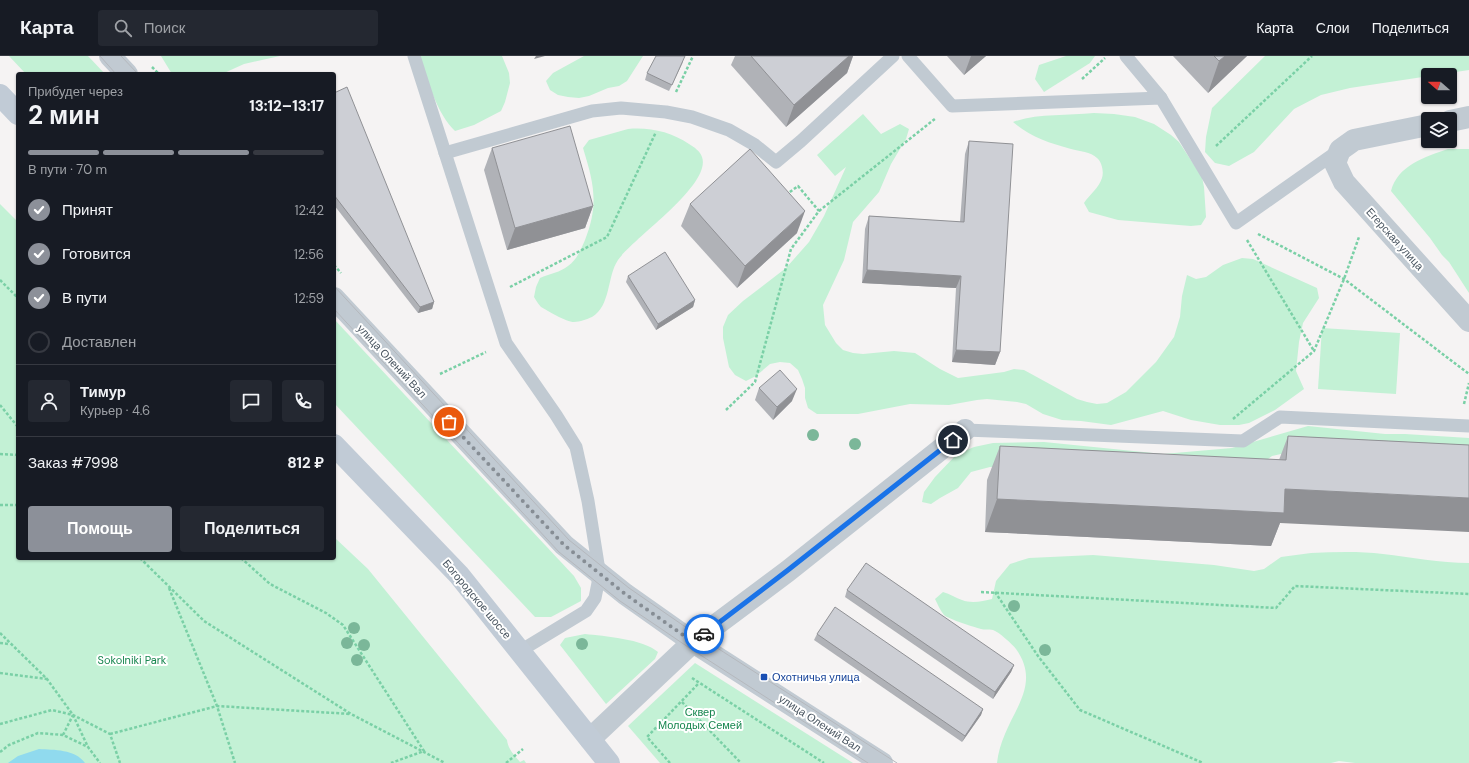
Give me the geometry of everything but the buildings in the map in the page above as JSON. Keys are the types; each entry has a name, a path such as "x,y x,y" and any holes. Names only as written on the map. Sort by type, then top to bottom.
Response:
{"main road":[{"path":"0,95 16,112"},
{"name":"Богородское шоссе","path":"336,447 459,575 609,763"}],"street":[{"path":"110,56 125,72"},
{"path":"1457,120 1469,117"},
{"path":"1340,150 1354,140 1421,126"},
{"name":"Егерская улица","path":"1340,150 1335,163 1344,182 1469,322"},
{"name":"улица Олений Вал","path":"336,300 564,545 625,594 693,642 882,763"},
{"path":"590,738 693,642 788,570 965,430"}],"lane":[{"path":"414,56 506,343 576,447 588,501 598,573 595,598 586,611 520,651"},
{"path":"445,153 592,111 621,108 666,112 692,117 729,130 755,145 776,162 801,141 893,56"},
{"path":"908,56 952,106 1161,98"},
{"path":"1126,56 1161,98 1236,223 1340,150"},
{"path":"965,430 1243,441 1280,417 1469,426"}],"path":[{"path":"491,297 606,237 693,56"},
{"path":"1199,161 1312,56"},
{"path":"726,410 756,382 791,249 819,211 952,106"},
{"path":"783,198 798,186 819,211"},
{"path":"1208,440 1314,351 1344,279 1368,209"},
{"path":"1236,223 1344,279 1469,374"},
{"path":"1236,223 1314,351"},
{"path":"0,280 16,296"},
{"path":"436,376 506,343"},
{"path":"0,405 16,425"},
{"path":"0,454 16,455"},
{"path":"0,505 16,505"},
{"path":"142,560 204,621 351,714 445,763"},
{"path":"243,560 270,584 326,613 343,625 424,751"},
{"path":"168,586 217,706 235,763"},
{"path":"981,592 1276,608 1295,586 1469,594"},
{"path":"995,592 1038,656 1080,710 1203,763"},
{"path":"0,633 47,679 73,715 88,747 100,763"},
{"path":"0,643 10,644"},
{"path":"670,664 824,763"},
{"path":"0,673 47,679"},
{"path":"670,763 647,737 699,683"},
{"path":"682,702 741,763"},
{"path":"0,724 52,710 73,715 110,734 217,706 351,714"},
{"path":"63,734 73,715"},
{"path":"0,752 9,745 38,733 63,734 88,747"},
{"path":"110,734 120,763"},
{"path":"506,763 523,749"},
{"path":"391,763 424,751"}],"green space":[{"path":"9,56 88,56 103,72 24,72"},
{"path":"161,56 280,56 244,64 226,72 171,72"},
{"path":"419,56 502,56 509,73 510,83 501,111 474,125 455,131 438,106"},
{"path":"584,56 643,56 627,81 619,86 608,88 589,96 579,98 558,95 550,90 546,81 553,73"},
{"path":"1066,56 1095,56 1090,63 1044,92 1035,79 1039,65"},
{"path":"1265,56 1469,56 1469,70 1457,72 1457,68 1421,68 1421,77 1350,88 1321,95 1294,109 1254,152 1229,166 1215,163 1205,152 1206,137 1212,108"},
{"path":"1094,113 1135,117 1154,124 1179,142 1202,177 1206,217 1201,225 1191,226 1118,220 1089,212 1084,203 1099,185 1103,176 1102,167 1099,160 1088,153 1063,147 1040,139 1026,132 1013,122 1032,117"},
{"path":"863,114 881,134 900,124 909,129 906,139 891,164 879,192 853,222 844,260 823,305 825,325 836,343 843,350 863,354 894,351 915,353 940,369 958,378 1004,372 1014,369 1024,370 1077,399 1097,404 1107,403 1126,392 1156,362 1174,337 1180,317 1182,296 1187,275 1196,279 1206,277 1223,265 1242,258 1253,259 1317,288 1319,298 1303,323 1299,342 1296,371 1304,389 1275,410 1249,423 1239,425 1220,425 1191,420 1163,411 1111,425 1062,420 1043,414 1026,404 987,399 949,405 910,404 858,414 817,414 808,408 802,379 798,370 790,363 780,362 770,364 756,376 746,381 735,375 729,367 723,338 723,327 728,315 743,301 786,268 809,242 824,216 846,167 835,176 817,155"},
{"path":"628,129 660,131 675,136 695,148 700,153 702,157 702,169 695,182 684,196 626,250 618,260 612,274 603,306 598,312 592,317 571,322 541,307 534,297 536,287 540,278 562,270 574,261 585,240 592,216 593,194 590,172 583,148 589,140"},
{"path":"1448,149 1469,149 1469,293 1449,262 1391,191 1395,182 1406,168 1430,155"},
{"name":"Sokolniki Park","path":"0,204 16,220 16,560 336,560 336,539 368,569 507,740 510,749 520,762 524,760 526,763 0,763"},
{"path":"336,321 574,576 581,588 581,601 551,617 535,617 336,405"},
{"path":"1322,328 1400,333 1396,394 1318,389"},
{"path":"1308,426 1385,434 1469,438 1469,472 1281,454 1272,456 1264,462 990,467 971,472 958,488 931,504 922,502 924,492 935,477 956,455 974,447 993,443 1044,442 1163,454 1232,448"},
{"path":"1365,552 1436,561 1469,563 1469,763 1355,763 1339,761 1331,763 997,763 1002,741 1024,693 1026,672 1023,661 1016,649 999,633 993,630 973,627 946,617 935,599 943,592 970,602 992,599 996,581 1010,564 1029,558 1093,555 1214,565 1254,571 1264,569 1281,557 1311,553"},
{"path":"585,634 633,641 643,644 658,652 655,659 606,704 560,645 565,638"},
{"name":"Сквер Молодых Семей","path":"695,663 853,763 660,763 628,726"}],"water":[{"path":"39,749 64,751 76,755 85,763 8,763 18,756"}],"tram line":[{"path":"100,56 114,72"},
{"path":"121,56 136,72"},
{"path":"336,288 569,540 629,588 700,637 897,763"},
{"path":"336,311 559,552 620,601 688,647 868,763"}],"way so far":[{"path":"449,422 564,545 625,594 693,642 704,634"}],"place":[{"name":"Охотничья улица","path":"764,677"}],"route":[{"path":"704,634 953,440"}]}
